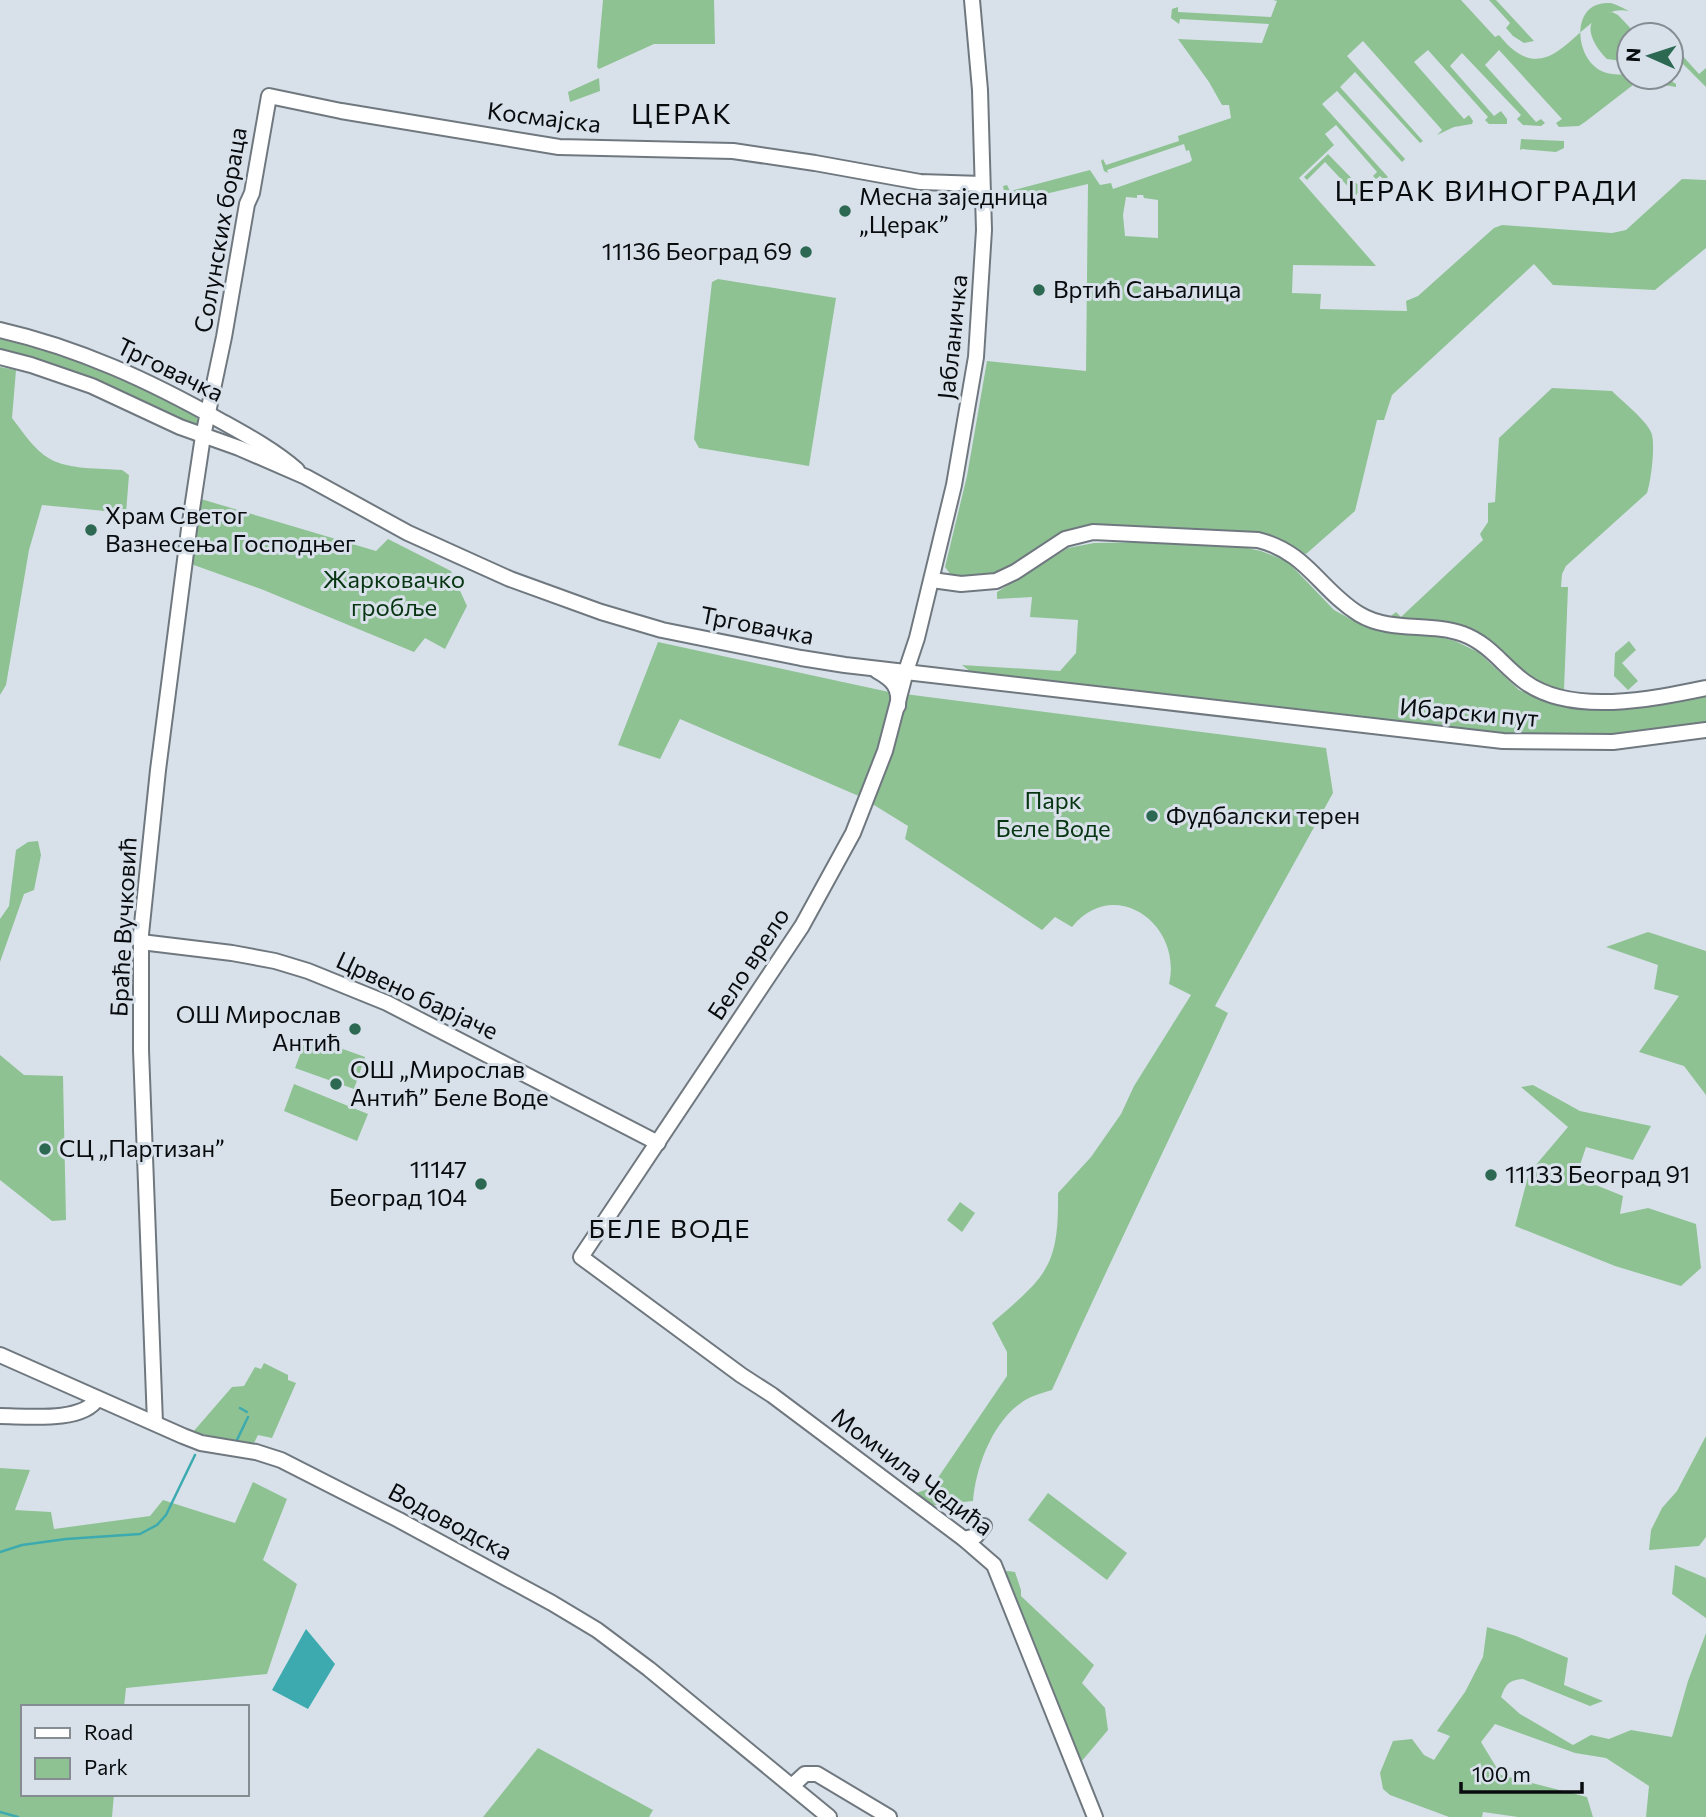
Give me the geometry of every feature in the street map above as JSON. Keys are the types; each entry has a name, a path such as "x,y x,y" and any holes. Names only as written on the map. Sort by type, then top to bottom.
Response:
{"street":[{"name":"Јабланичка","path":"906,671 932,580 955,480 976,356 983,258 979,70 972,0"},
{"name":"Космајска","path":"269,96 341,111 559,147 745,152 920,182 982,184"},
{"name":"Солунских бораца","path":"203,436 269,96"},
{"name":"Трговачка","path":"1,330 88,355 139,377 270,448 306,477"},
{"name":"Трговачка","path":"0,357 92,386 203,436 239,448 306,477 387,522 468,561 601,612 696,637 810,660 1229,709"},
{"name":"Браће Вучковић","path":"155,1423 141,1049 141,942 149,846 170,670 203,436"},
{"path":"932,580 961,584 996,581 1065,540 1093,532 1258,540 1290,552 1331,592 1363,616 1392,625 1445,630 1473,638 1486,646 1524,681 1554,697 1567,701 1636,700 1706,688"},
{"path":"873,668 896,685 899,691 898,706"},
{"name":"Бело врело","path":"581,1257 802,926 830,878 870,793 898,706 906,671"},
{"name":"Ибарски пут","path":"1229,709 1479,739 1529,742 1630,741 1706,730"},
{"name":"Црвено барјаче","path":"141,942 232,953 275,961 308,971 387,1003 658,1143"},
{"name":"Момчила Чедића","path":"581,1257 772,1395 964,1539 996,1567 1095,1817"},
{"name":"Водоводска","path":"0,1355 201,1443 256,1452 281,1460 552,1603 597,1630 649,1669 829,1817"},
{"path":"0,1416 62,1416 84,1410 97,1399"},
{"path":"964,1539 976,1536 984,1526"},
{"path":"797,1789 805,1774 811,1773 824,1777 889,1817"}],"green space":[{"path":"603,0 714,0 715,44 654,44 599,69 597,67"},
{"path":"1273,0 1461,0 1495,37 1499,35 1518,53 1536,59 1551,55 1581,32 1582,47 1588,58 1596,68 1615,74 1615,91 1625,91 1579,126 1559,127 1556,123 1562,119 1499,50 1485,65 1536,122 1541,119 1545,123 1541,126 1523,125 1517,119 1521,115 1462,53 1450,66 1494,116 1501,111 1507,119 1507,124 1489,124 1485,120 1488,117 1428,50 1414,62 1464,119 1469,115 1473,121 1472,124 1454,127 1437,135 1442,130 1363,41 1347,56 1423,141 1420,143 1355,72 1340,87 1405,159 1402,162 1337,91 1322,104 1388,177 1384,180 1380,176 1376,179 1373,176 1377,172 1336,125 1325,134 1334,145 1299,178 1376,266 1293,265 1292,293 1321,294 1320,309 1407,311 1406,301 1418,296 1494,228 1502,225 1612,233 1626,230 1682,179 1706,180 1706,248 1655,290 1553,285 1534,264 1392,395 1384,420 1377,420 1355,511 1306,554 1276,541 1106,527 993,578 953,578 945,567 967,476 987,361 1086,371 1088,184 1006,203 1003,186 1007,185 1010,191 1090,170 1100,185 1111,183 1113,189 1190,162 1192,160 1189,150 1186,151 1184,144 1107,170 1108,173 1104,171 1101,161 1103,159 1106,165 1179,141 1178,136 1231,118 1229,105 1222,105 1178,39 1262,43 1269,24 1180,19 1179,24 1171,18 1172,9 1178,7 1178,12 1271,17 1277,1","holes":["1137,195 1143,195 1144,198 1158,200 1158,238 1125,236 1123,215 1126,197 1137,198"]},
{"path":"1489,0 1496,0 1534,41 1524,43 1513,36 1506,28 1510,23"},
{"path":"1610,3 1629,11 1612,12 1581,32 1587,12 1596,5"},
{"path":"1612,12 1624,21 1615,21 1615,60 1607,59 1593,39 1591,25 1594,19"},
{"path":"1685,58 1699,74 1706,68 1706,87 1685,66"},
{"path":"599,78 600,91 570,102 568,92"},
{"path":"1521,139 1564,141 1564,148 1556,152 1520,150"},
{"path":"1328,154 1362,189 1356,195 1325,162 1307,180 1304,177"},
{"path":"718,279 836,298 809,466 699,448 694,439 712,282"},
{"path":"0,334 98,364 195,414 199,423 193,426 120,391 0,352"},
{"path":"0,367 16,370 12,418 39,451 58,463 122,470 129,475 126,513 42,505 29,550 6,685 0,695"},
{"path":"1552,388 1612,391 1648,427 1653,444 1647,493 1566,566 1562,574 1561,587 1568,587 1564,690 1559,694 1544,690 1497,651 1393,621 1391,616 1396,612 1401,617 1483,540 1480,534 1488,522 1488,503 1495,502 1499,438"},
{"name":"Жарковачко гробље","path":"201,499 376,551 388,539 451,571 467,606 445,649 425,638 414,652 261,589 191,564"},
{"path":"1160,542 1242,547 1287,561 1334,610 1354,621 1374,629 1432,635 1455,641 1478,652 1519,690 1564,707 1609,707 1706,693 1706,722 1658,732 1609,737 1506,736 1180,695 972,673 962,665 1060,671 1076,653 1078,620 1030,617 1032,597 997,599 997,592 1068,548 1094,543"},
{"path":"1629,641 1636,650 1622,663 1638,681 1628,690 1614,676 1615,653"},
{"name":"Парк Беле Воде","path":"658,642 889,692 1326,748 1333,793 1215,1006 1228,1013 1052,1390 1031,1397 1007,1415 983,1457 973,1501 927,1506 916,1493 931,1488 1007,1376 1007,1352 992,1323 1037,1281 1046,1268 1056,1238 1058,1193 1091,1157 1121,1114 1134,1086 1191,995 1169,984 1171,962 1166,942 1156,926 1142,914 1125,906 1107,906 1089,912 1072,927 1055,917 1042,930 905,839 908,826 861,797 680,719 660,759 618,745"},
{"path":"38,841 41,855 34,890 24,894 0,962 0,919 9,906 16,850 28,842"},
{"path":"1648,932 1706,951 1706,1095 1684,1066 1639,1052 1679,996 1654,989 1658,965 1606,947"},
{"path":"307,1036 365,1057 354,1089 295,1068"},
{"path":"0,1055 24,1075 63,1076 66,1220 52,1221 0,1180"},
{"path":"294,1084 368,1114 357,1141 284,1111"},
{"path":"1533,1085 1580,1111 1651,1126 1633,1160 1586,1147 1576,1177 1623,1196 1620,1214 1648,1208 1696,1224 1701,1268 1681,1286 1615,1266 1515,1226 1529,1173 1568,1127 1521,1087"},
{"path":"960,1202 975,1213 962,1232 947,1220"},
{"path":"264,1363 288,1375 288,1380 296,1383 272,1438 258,1435 253,1445 193,1432 232,1387 244,1386 255,1367 261,1369"},
{"path":"1706,1436 1706,1537 1699,1546 1649,1550 1651,1530 1662,1508 1677,1491"},
{"path":"0,1468 30,1470 15,1510 51,1512 54,1529 150,1516 163,1500 235,1523 253,1482 287,1499 263,1560 297,1584 267,1674 126,1688 124,1705 21,1705 21,1796 114,1796 112,1817 0,1817"},
{"path":"1048,1493 1127,1553 1107,1580 1028,1520"},
{"path":"1675,1565 1706,1578 1706,1618 1672,1594"},
{"path":"1015,1572 1021,1596 1094,1665 1082,1683 1105,1708 1108,1730 1076,1768 998,1573"},
{"path":"1487,1627 1568,1658 1564,1685 1603,1701 1590,1706 1523,1679 1514,1680 1506,1686 1501,1697 1520,1714 1573,1745 1591,1735 1609,1739 1631,1730 1672,1737 1688,1681 1706,1633 1706,1817 1646,1817 1649,1786 1606,1758 1575,1753 1495,1724 1481,1742 1501,1775 1587,1797 1593,1817 1518,1817 1483,1812 1482,1817 1449,1817 1390,1795 1383,1789 1380,1773 1393,1741 1412,1739 1424,1755 1434,1760 1450,1736 1437,1731 1465,1692 1483,1657"},
{"path":"538,1748 653,1810 649,1817 483,1817"}],"water":[{"path":"306,1629 335,1664 308,1709 272,1690"}],"waterway":[{"path":"240,1408 247,1412"},
{"path":"236,1442 248,1417"},
{"path":"0,1552 22,1545 66,1539 140,1534 157,1525 166,1515 195,1455"},
{"path":"0,1812 18,1817"}],"place":[{"name":"Месна заједница „Церак”","path":"845,211"},
{"name":"11136 Београд 69","path":"806,252"},
{"name":"Вртић Сањалица","path":"1039,290"},
{"name":"Храм Светог Вазнесења Господњег","path":"91,530"},
{"name":"Фудбалски терен","path":"1152,816"},
{"name":"ОШ Мирослав Антић","path":"355,1029"},
{"name":"ОШ „Мирослав Антић” Беле Воде","path":"336,1084"},
{"name":"СЦ „Партизан”","path":"45,1149"},
{"name":"11133 Београд 91","path":"1491,1175"},
{"name":"11147 Београд 104","path":"481,1184"}],"district":[{"name":"ЦЕРАК","path":"682,114"},
{"name":"ЦЕРАК ВИНОГРАДИ","path":"1487,191"},
{"name":"БЕЛЕ ВОДЕ","path":"670,1229"}]}
